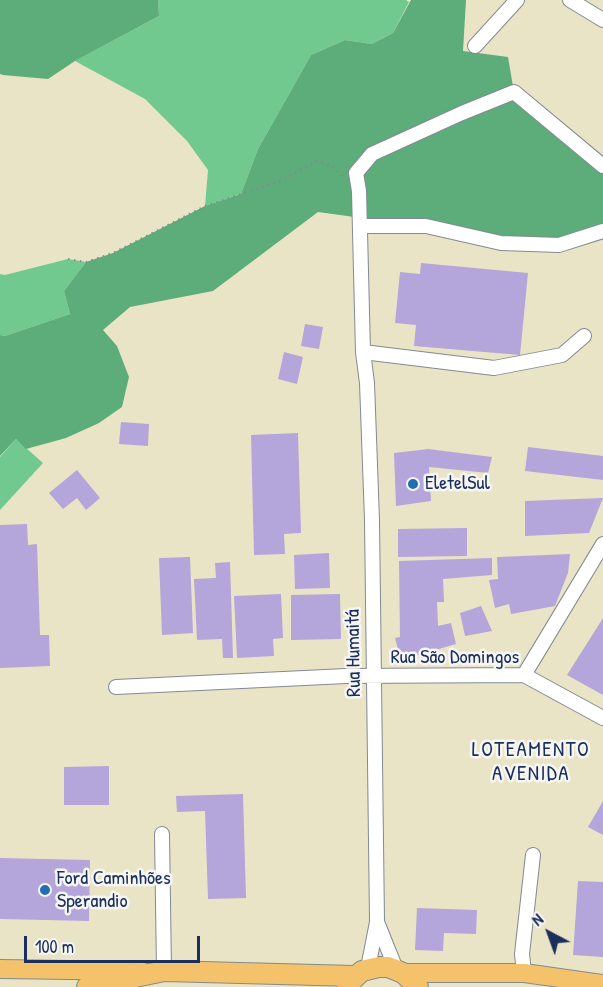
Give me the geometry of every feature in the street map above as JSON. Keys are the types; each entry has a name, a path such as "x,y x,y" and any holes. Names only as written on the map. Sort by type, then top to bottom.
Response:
{"highway":[{"path":"87,987 164,971 356,977 379,967 399,971 418,987"}],"main road":[{"path":"0,969 164,971"},
{"path":"399,971 524,973 603,984"}],"street":[{"path":"475,46 517,0"},
{"path":"570,0 603,20"},
{"name":"Rua Humaitá","path":"356,977 377,922 372,520 367,383 363,352 359,191 356,173 372,154 462,112 514,92 603,165"},
{"path":"360,226 426,226 501,243 559,245 603,231"},
{"path":"363,352 494,368 562,355 584,336"},
{"path":"524,675 603,544"},
{"name":"Rua São Domingos","path":"116,687 335,677 524,675 603,718"},
{"path":"162,834 164,971"},
{"path":"524,973 522,954 533,855"},
{"name":"Rua Humaitá","path":"377,922 399,971"}],"path":[{"path":"68,259 86,262 113,253 205,206 283,180 316,160 330,165 359,191"}],"green space":[{"path":"0,0 158,0 159,16 75,61 48,79 3,75 0,74"},
{"path":"158,0 406,0 409,2 393,33 372,44 345,40 311,55 258,149 241,194 205,206 208,170 187,141 145,99 75,61 159,16"},
{"path":"411,0 466,0 463,51 508,57 514,92 603,166 603,231 559,245 318,212 213,291 130,307 103,330 117,346 129,377 122,407 99,423 66,438 26,449 16,439 0,456 0,335 5,336 70,314 64,291 86,262 113,253 205,206 241,194 258,149 311,55 345,40 372,44 393,33"},
{"path":"68,259 86,262 64,291 70,314 5,336 0,335 0,274 5,275"},
{"path":"16,439 43,463 0,510 0,457"}],"building":[{"path":"421,263 528,273 520,355 414,346 416,325 395,323 400,272 420,274"},
{"path":"305,324 323,327 319,349 301,346"},
{"path":"284,352 303,357 297,384 278,379"},
{"path":"121,422 149,424 148,446 119,444"},
{"path":"298,433 301,533 284,534 285,554 254,555 251,435"},
{"path":"528,447 603,456 603,480 525,471"},
{"name":"EletelSul","path":"428,449 492,457 488,473 429,467 431,501 396,506 394,453"},
{"path":"77,470 100,498 86,510 77,498 63,509 49,493"},
{"path":"603,498 589,533 525,536 525,501"},
{"path":"27,524 28,545 37,544 40,635 49,635 50,666 0,668 0,525"},
{"path":"467,528 467,556 398,557 398,529"},
{"path":"329,553 330,588 295,589 294,555"},
{"path":"570,554 568,573 555,606 511,614 509,604 495,608 489,580 498,579 497,557"},
{"path":"190,557 193,633 162,635 159,558"},
{"path":"492,558 492,575 443,579 444,602 437,602 438,626 451,623 456,644 401,660 395,638 400,637 399,561"},
{"path":"230,562 233,658 223,658 222,639 197,640 194,579 216,578 215,563"},
{"path":"281,594 283,638 273,639 274,656 237,658 234,596"},
{"path":"340,594 341,639 291,640 291,595"},
{"path":"481,606 492,631 465,636 460,613"},
{"path":"603,618 603,695 567,675"},
{"path":"109,766 109,805 64,805 64,767"},
{"path":"243,794 246,898 208,899 205,811 177,812 176,796"},
{"path":"603,801 603,835 588,827"},
{"name":"Ford Caminhões Sperandio","path":"0,858 90,860 89,921 0,919"},
{"path":"578,881 603,882 603,957 573,955"},
{"path":"417,908 477,910 476,934 444,933 443,951 415,950"}],"place":[{"name":"EletelSul","path":"413,484"},
{"name":"Ford Caminhões Sperandio","path":"45,890"}],"district":[{"name":"LOTEAMENTO AVENIDA","path":"531,762"}]}
